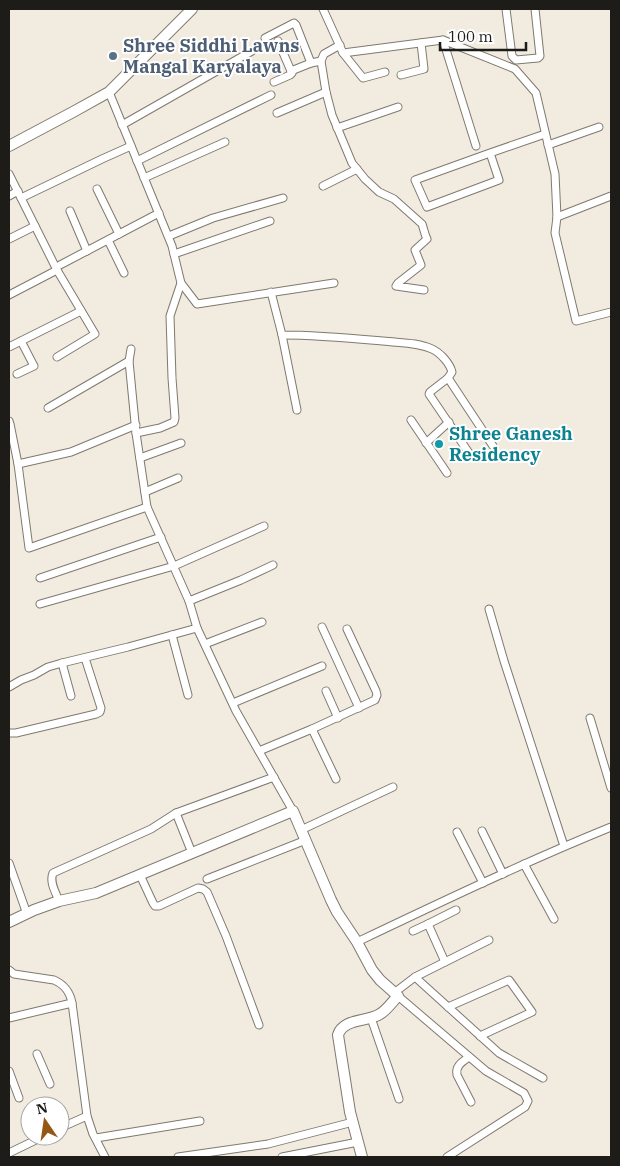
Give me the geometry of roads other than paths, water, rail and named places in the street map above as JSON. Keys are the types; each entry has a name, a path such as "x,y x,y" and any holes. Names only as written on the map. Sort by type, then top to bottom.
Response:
{"street":[{"path":"9,146 109,92 192,9"},
{"path":"323,9 344,53 363,78 385,72"},
{"path":"506,9 512,56 516,60 538,58 540,56 534,9"},
{"path":"265,38 294,23 312,63"},
{"path":"344,53 443,40 515,69 536,93 555,174 557,216 555,232 576,322 611,312"},
{"path":"443,40 476,146"},
{"path":"278,41 291,71"},
{"path":"401,75 424,69 421,43"},
{"path":"340,45 324,54 321,60 332,115 352,163 365,179 380,192 394,199 422,224 427,239 415,250 421,264 396,286 424,290"},
{"path":"122,125 252,51"},
{"path":"274,82 290,75 291,71 321,60"},
{"path":"109,92 169,236 181,283 197,304 334,283"},
{"path":"277,113 326,92"},
{"path":"138,161 271,95"},
{"path":"337,128 398,107"},
{"path":"548,145 599,127"},
{"path":"490,153 499,180 426,207 415,180 490,153 545,134"},
{"path":"144,178 225,142"},
{"path":"9,196 20,195 131,146"},
{"path":"323,186 357,169"},
{"path":"9,174 94,334 57,357"},
{"path":"97,189 119,234"},
{"path":"557,216 611,196"},
{"path":"169,236 213,218 283,198"},
{"path":"70,211 87,251"},
{"path":"9,295 159,213"},
{"path":"174,254 270,221"},
{"path":"9,239 35,226"},
{"path":"108,240 124,273"},
{"path":"18,464 70,452 136,429 160,428 174,422 170,316 181,283"},
{"path":"271,292 297,410"},
{"path":"9,347 81,311"},
{"path":"282,335 414,344 434,350 442,357 452,372 430,394 469,453"},
{"path":"17,374 34,366 21,341"},
{"path":"131,349 129,361 147,507 189,601 197,628 233,703 293,811 331,900 372,970 380,980 486,1071 524,1093 528,1101 525,1107 447,1157"},
{"path":"48,408 129,361"},
{"path":"448,378 493,446"},
{"path":"411,420 447,473"},
{"path":"9,421 18,464 29,548 147,507"},
{"path":"426,443 449,422"},
{"path":"140,458 181,443"},
{"path":"145,492 178,478"},
{"path":"40,604 174,566 264,526"},
{"path":"40,578 161,537"},
{"path":"189,601 273,566"},
{"path":"489,609 564,846"},
{"path":"205,644 262,622"},
{"path":"322,627 359,708"},
{"path":"9,687 62,662 85,658 197,628"},
{"path":"259,751 338,718 375,700 377,695 347,629"},
{"path":"172,635 188,695"},
{"path":"9,733 99,714 101,711 85,658"},
{"path":"62,662 71,696"},
{"path":"233,703 322,666"},
{"path":"326,691 338,718"},
{"path":"590,718 611,788"},
{"path":"312,729 336,779"},
{"path":"60,901 52,882 53,873 151,829 176,813 274,777"},
{"path":"301,830 393,787"},
{"path":"9,922 60,901 96,893 293,811"},
{"path":"176,813 192,853"},
{"path":"357,942 524,864 611,827"},
{"path":"482,831 503,874"},
{"path":"457,832 484,883"},
{"path":"207,879 306,840"},
{"path":"9,863 27,914"},
{"path":"524,864 554,919"},
{"path":"140,874 155,906 159,906 198,888 207,892 226,936 259,1025"},
{"path":"413,931 456,910"},
{"path":"428,924 445,962"},
{"path":"362,1157 350,1112 338,1035 340,1030 346,1025 378,1016 385,1010 396,994 415,977 489,940"},
{"path":"9,970 14,974 54,980 59,982 69,992 87,1116 106,1157"},
{"path":"415,977 499,1053 542,1078"},
{"path":"448,1007 509,980 532,1012 480,1036"},
{"path":"9,1018 72,1004"},
{"path":"371,1018 399,1100"},
{"path":"37,1054 50,1084"},
{"path":"469,1056 456,1070 471,1102"},
{"path":"9,1071 19,1098"},
{"path":"70,1124 87,1116"},
{"path":"96,1138 200,1121"},
{"path":"178,1157 268,1144 353,1122"},
{"path":"282,1157 358,1142"},
{"path":"9,1152 22,1146"}],"place":[{"name":"Shree Siddhi Lawns Mangal Karyalaya","path":"113,56"},
{"name":"Shree Ganesh Residency","path":"439,444"}]}
